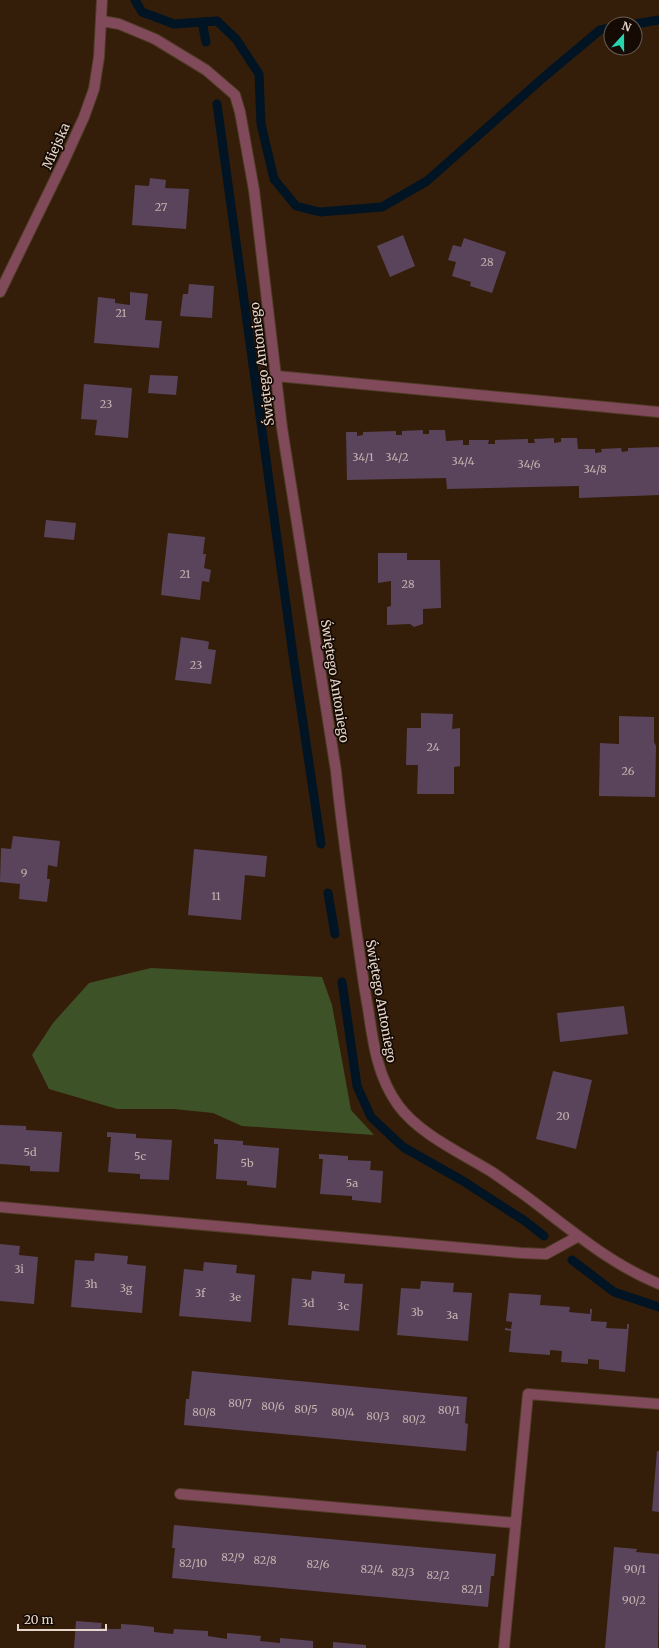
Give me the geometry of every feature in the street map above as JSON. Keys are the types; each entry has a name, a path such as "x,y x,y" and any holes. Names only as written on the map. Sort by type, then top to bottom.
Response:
{"street":[{"name":"Miejska","path":"0,292 33,227 84,117 94,89 99,57 102,0"},
{"name":"Świętego Antoniego","path":"102,21 119,24 155,39 206,70 235,95 240,112 254,190 282,428 336,771 362,975 374,1050 379,1070 398,1105 412,1121 494,1173 577,1236 625,1269 659,1284"},
{"path":"276,376 659,412"},
{"path":"0,1208 521,1253 546,1254 577,1236"},
{"path":"504,1648 528,1394 659,1404"},
{"path":"180,1494 516,1522"}],"green space":[{"path":"151,968 322,977 332,1005 351,1110 374,1135 242,1126 213,1113 174,1109 117,1109 49,1089 32,1055 53,1023 89,983"}],"building":[{"path":"150,178 166,180 165,188 189,189 186,229 132,225 135,185 149,186"},
{"path":"403,235 415,266 390,277 377,246"},
{"path":"464,238 506,252 492,293 470,286 471,282 452,276 456,262 448,260 453,245 461,247"},
{"path":"189,284 214,286 212,318 180,316 183,294 188,294"},
{"path":"130,292 148,294 145,320 162,321 159,348 94,343 98,297 115,299 115,303 130,305"},
{"path":"150,375 178,376 176,395 148,393"},
{"path":"84,384 132,388 128,438 95,435 97,420 81,419"},
{"path":"423,430 423,434 429,434 429,430 445,430 446,441 463,440 463,445 469,445 469,440 489,440 488,444 495,444 495,440 528,439 528,443 535,443 534,439 554,438 554,443 561,442 561,438 577,438 578,449 595,449 595,453 602,452 601,449 621,448 622,452 628,451 628,448 659,447 659,495 579,498 579,486 447,489 446,478 347,480 346,432 357,432 357,436 363,435 363,432 396,431 396,435 402,435 402,431"},
{"path":"46,520 76,523 74,540 44,537"},
{"path":"168,533 205,537 203,554 206,554 204,568 211,570 209,582 202,581 200,600 161,595"},
{"path":"378,553 407,553 407,560 440,560 441,608 423,609 423,624 414,627 410,624 387,625 387,607 391,606 391,581 378,583"},
{"path":"181,637 209,642 208,649 216,650 211,684 175,680"},
{"path":"421,713 453,714 452,729 460,728 460,766 454,767 454,794 417,794 418,765 406,765 407,728 421,728"},
{"path":"619,716 654,717 654,742 656,746 655,797 599,796 600,743 619,744"},
{"path":"13,836 60,841 57,867 48,865 47,879 50,879 47,902 19,899 20,884 0,882 1,848 11,849"},
{"path":"194,849 267,856 265,877 245,875 241,920 188,915"},
{"path":"624,1006 628,1034 560,1042 557,1013"},
{"path":"553,1071 592,1080 576,1149 536,1139"},
{"path":"0,1125 26,1126 26,1130 62,1132 59,1172 30,1171 30,1166 0,1164"},
{"path":"107,1132 136,1134 136,1138 172,1140 169,1180 140,1179 140,1174 108,1172 111,1137 107,1137"},
{"path":"214,1139 243,1141 243,1145 279,1148 276,1188 247,1185 247,1181 216,1179 218,1144 214,1144"},
{"path":"319,1154 348,1156 348,1160 371,1161 370,1170 383,1171 381,1203 352,1200 352,1196 320,1194 323,1159 319,1159"},
{"path":"0,1244 20,1246 19,1255 38,1257 34,1304 0,1301"},
{"path":"95,1253 128,1256 127,1264 146,1266 142,1313 71,1307 75,1260 94,1261"},
{"path":"204,1262 237,1265 236,1273 255,1275 251,1322 179,1316 184,1269 203,1271"},
{"path":"312,1271 345,1274 344,1283 363,1284 359,1331 288,1325 292,1278 311,1280"},
{"path":"421,1281 454,1283 453,1292 472,1293 468,1341 397,1335 401,1288 420,1289"},
{"path":"509,1293 541,1295 540,1305 570,1307 569,1312 590,1314 590,1309 592,1309 591,1321 607,1322 606,1328 627,1329 627,1324 629,1324 625,1372 599,1369 599,1360 588,1359 588,1364 561,1362 562,1351 550,1350 550,1355 509,1352 511,1331 505,1330 505,1328 511,1329 512,1322 506,1321"},
{"path":"192,1371 467,1397 465,1423 468,1424 466,1451 184,1425 186,1399 189,1399"},
{"path":"657,1451 659,1451 659,1512 652,1511"},
{"path":"174,1525 496,1554 494,1576 491,1576 488,1607 172,1578 175,1548 172,1548"},
{"path":"614,1547 637,1549 636,1552 659,1554 658,1648 605,1648"},
{"path":"76,1621 102,1623 101,1628 110,1629 121,1629 121,1624 154,1627 154,1632 173,1634 174,1629 208,1631 208,1636 227,1639 227,1633 261,1636 260,1641 280,1643 280,1638 313,1641 313,1648 74,1648"},
{"path":"333,1642 366,1645 366,1648 333,1648"}],"waterway":[{"path":"135,0 142,12 174,24 202,22 206,42"},
{"path":"643,23 659,20"},
{"path":"202,22 217,21 236,39 259,74 261,124 274,179 296,206 320,212 382,207 427,181 544,77 600,30 603,29"},
{"path":"217,104 294,662 321,844"},
{"path":"328,893 335,934"},
{"path":"342,982 357,1086 371,1117 403,1147 463,1181 525,1221 544,1236"},
{"path":"572,1260 614,1292 659,1307"}]}
